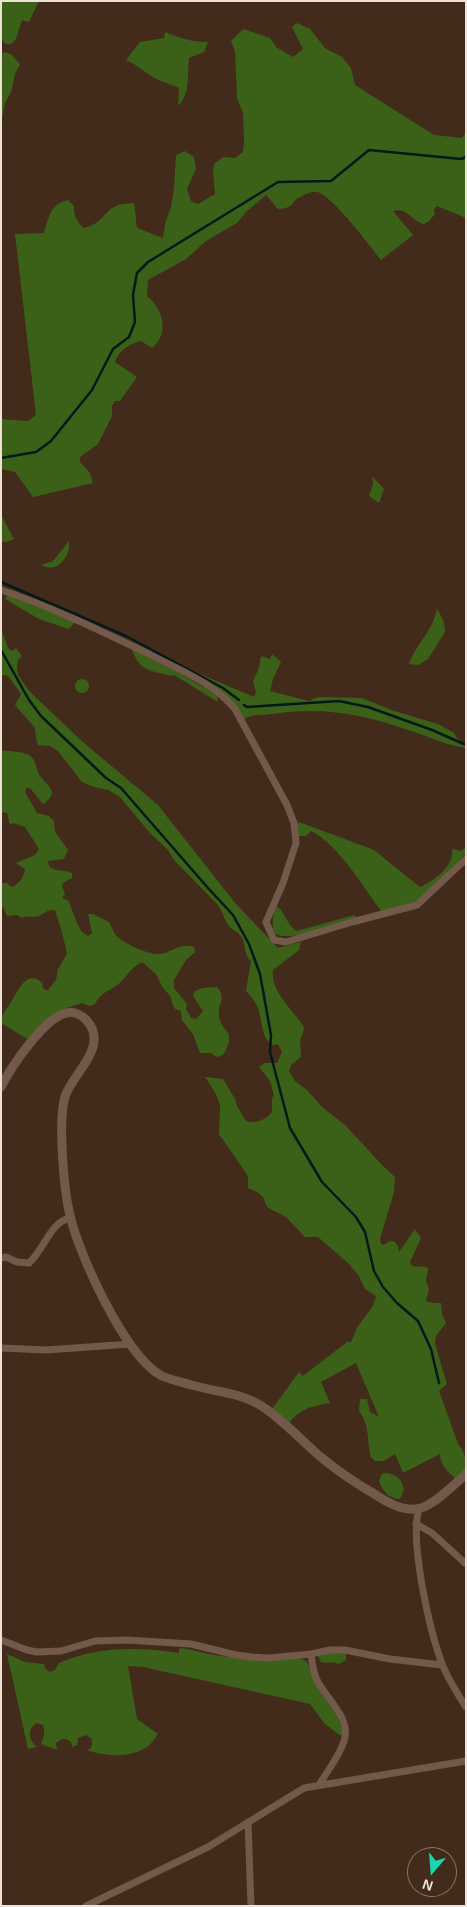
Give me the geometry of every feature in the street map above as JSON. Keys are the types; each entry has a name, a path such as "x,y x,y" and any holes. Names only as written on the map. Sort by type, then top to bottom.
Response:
{"street":[{"path":"1,590 27,598 106,633 192,675 224,696 235,709 287,805 294,823 296,842 284,883 266,922 274,940 286,942 342,924 417,905 466,859"},
{"path":"1,1087 27,1046 58,1016 71,1012 78,1014 88,1023 94,1040 92,1048 66,1092 62,1103 61,1118 70,1218 94,1279 116,1322 130,1344 151,1368 162,1376 196,1387 253,1401 267,1410 342,1474 394,1505 418,1509 464,1479"},
{"path":"1,1258 6,1257 17,1262 29,1263 41,1250 59,1222 70,1218"},
{"path":"1,1348 46,1350 130,1344"},
{"path":"418,1509 416,1524 418,1555 431,1631 442,1665 466,1708"},
{"path":"416,1524 432,1533 466,1564"},
{"path":"1,1640 38,1652 61,1651 95,1641 127,1640 191,1644 236,1655 269,1658 330,1650 345,1650 390,1659 442,1665"},
{"path":"310,1654 316,1679 340,1714 345,1727 346,1737 340,1752 319,1785"},
{"path":"86,1906 110,1893 192,1856 304,1788 466,1761"},
{"path":"248,1822 250,1835 251,1906"}],"green space":[{"path":"1,1 39,1 29,22 22,20 16,39 11,44 5,44 1,38"},
{"path":"297,23 310,29 325,48 342,57 351,68 355,85 434,135 462,138 466,132 466,218 437,206 434,209 435,214 424,224 402,211 393,211 413,235 381,260 350,222 324,195 317,192 309,193 296,199 288,207 278,209 266,195 246,212 237,223 206,241 186,259 148,280 147,296 153,301 160,314 163,328 158,342 152,348 141,341 132,344 119,354 115,362 137,377 120,401 115,401 112,406 112,416 98,444 80,457 80,462 90,473 93,483 33,497 15,472 1,469 1,419 28,421 36,415 15,234 44,233 51,212 57,205 68,200 74,206 76,218 84,228 96,223 109,210 118,205 134,203 137,228 163,238 174,189 176,155 185,151 194,157 196,169 187,189 191,201 198,204 215,194 214,164 223,157 235,158 243,152 243,113 237,98 235,51 231,41 243,29 270,38 276,47 293,57 303,49 292,27"},
{"path":"165,32 186,39 208,42 204,52 189,58 187,90 178,106 179,88 154,78 126,60 140,42 164,38"},
{"path":"4,52 11,54 20,64 15,74 11,92 5,103 1,124 1,55"},
{"path":"372,476 384,489 379,503 369,496 373,484"},
{"path":"1,515 14,539 6,542 1,541"},
{"path":"69,541 68,553 62,562 52,567 41,565 53,561"},
{"path":"7,596 75,622 69,629 39,619 5,599"},
{"path":"437,608 444,622 445,632 428,659 418,665 409,664 432,624"},
{"path":"1,629 8,648 12,651 16,648 22,656 18,660 18,675 29,691 84,743 158,805 236,904 278,948 301,942 299,950 273,970 273,978 279,993 304,1027 300,1040 301,1057 291,1065 289,1071 295,1081 308,1091 322,1107 345,1125 395,1177 394,1192 380,1239 381,1244 384,1245 394,1241 398,1246 399,1252 415,1229 421,1238 410,1262 412,1266 427,1267 426,1281 429,1289 426,1301 441,1303 442,1314 446,1323 436,1336 435,1344 447,1384 439,1391 465,1459 466,1470 456,1479 443,1465 440,1454 403,1473 395,1454 384,1461 375,1461 371,1457 367,1428 359,1411 360,1399 367,1399 370,1412 379,1417 356,1363 321,1382 330,1403 307,1409 298,1414 289,1423 272,1409 299,1372 303,1376 347,1342 351,1342 358,1326 373,1306 376,1296 365,1289 359,1276 349,1264 318,1237 305,1237 286,1217 267,1207 263,1197 248,1188 248,1176 219,1134 220,1105 216,1094 205,1077 223,1079 246,1121 260,1121 272,1112 272,1098 274,1095 270,1081 259,1067 265,1063 277,1063 282,1052 278,1044 273,1045 266,1038 258,1009 254,1000 246,991 251,961 246,954 242,938 229,926 218,905 174,860 168,850 150,833 120,797 108,790 82,782 58,751 50,746 38,745 35,728 15,705 21,694 8,676 1,676"},
{"path":"132,649 212,692 217,696 218,702 174,675 171,676 152,671 142,666"},
{"path":"272,654 281,662 270,691 309,701 318,697 362,698 394,711 438,724 454,733 458,740 466,744 466,748 445,743 377,720 343,713 325,711 290,712 253,716 243,720 233,704 222,693 195,672 254,697 256,692 253,681 259,668 261,656 270,659"},
{"path":"79,679 85,679 89,686 85,693 79,693 75,689 75,683"},
{"path":"1,750 29,755 33,759 38,773 51,789 51,796 43,804 30,788 26,788 25,792 37,813 49,816 54,821 55,832 68,850 64,859 48,861 49,866 52,868 72,873 72,878 63,883 62,886 65,894 62,898 68,900 82,932 88,936 92,933 88,914 93,914 109,922 115,934 122,941 147,952 162,954 183,946 194,947 195,952 186,960 174,980 174,988 187,1004 186,1009 191,1018 196,1019 203,1011 193,996 195,991 203,988 217,987 220,991 222,997 219,1010 220,1020 229,1036 223,1055 216,1057 211,1053 200,1053 193,1034 182,1020 181,1011 175,1009 171,997 163,988 156,974 142,962 133,968 119,984 100,996 95,1004 89,1006 82,1003 64,1009 29,1040 1,1023 1,1018 24,982 34,978 42,983 43,988 47,991 56,980 58,969 67,954 55,910 35,917 22,918 17,915 7,916 3,907 1,907 1,883 7,883 12,887 17,884 25,869 16,863 35,855 39,849 25,827 13,823 10,825 7,813 1,812"},
{"path":"299,822 374,850 421,887 447,867 452,855 452,849 461,851 466,847 466,853 434,887 415,902 382,912 350,867 331,846 311,831 306,836 298,836 297,824"},
{"path":"278,907 291,926 297,931 355,915 356,919 302,934 282,936 275,933 273,927 275,908"},
{"path":"386,1473 396,1476 402,1483 404,1490 400,1499 392,1498 382,1488 379,1481 382,1474"},
{"path":"133,1649 179,1653 179,1649 244,1659 300,1658 306,1661 335,1710 344,1733 341,1736 325,1724 310,1704 143,1667 128,1666 137,1719 158,1734 148,1746 126,1755 101,1754 86,1750 90,1749 92,1739 86,1735 78,1738 77,1745 72,1747 71,1742 62,1739 56,1743 57,1750 41,1744 44,1728 43,1725 37,1723 30,1731 30,1738 37,1747 28,1749 7,1654 25,1662 44,1664 45,1668 50,1672 55,1670 59,1663 88,1653"},
{"path":"346,1652 346,1660 339,1664 321,1662 317,1654"}],"waterway":[{"path":"1,458 36,452 51,441 92,390 113,349 129,337 135,322 133,295 137,273 148,262 278,182 331,181 369,150 461,159 466,157"},
{"path":"1,582 126,636 223,688 239,700"},
{"path":"1,650 29,700 41,716 106,778 121,788 233,915 249,944 260,974 271,1035 270,1052 290,1128 322,1182 356,1217 365,1232 374,1271 383,1287 397,1303 418,1321 431,1349 439,1383"},
{"path":"244,705 247,707 339,701 368,707 432,730 466,745"}]}
